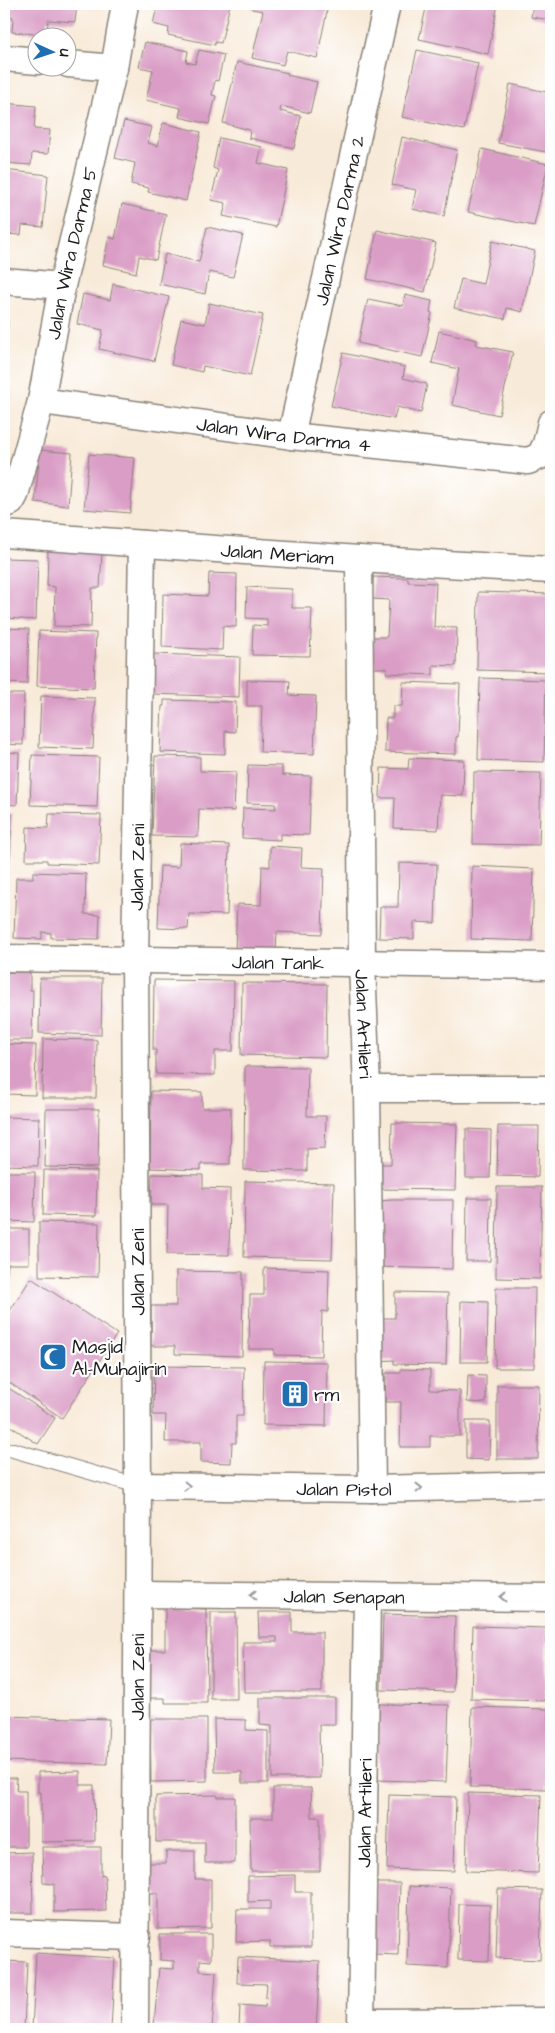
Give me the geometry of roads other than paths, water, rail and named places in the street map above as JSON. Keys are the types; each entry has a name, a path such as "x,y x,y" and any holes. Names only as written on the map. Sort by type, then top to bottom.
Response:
{"street":[{"name":"Jalan Wira Darma 5","path":"8,503 15,496 41,401 62,286 114,68 125,4"},
{"name":"Jalan Wira Darma 2","path":"291,436 387,4"},
{"path":"4,58 28,60"},
{"path":"78,65 114,68"},
{"path":"4,281 62,286"},
{"name":"Jalan Wira Darma 4","path":"41,401 291,436 528,461 540,456 546,444 551,423"},
{"name":"Jalan Meriam","path":"4,534 359,559 551,570"},
{"name":"Jalan Zeni","path":"136,2029 138,1486 135,960 142,544"},
{"name":"Jalan Artileri","path":"359,559 362,964 366,1089 372,1488"},
{"name":"Jalan Tank","path":"4,958 551,966"},
{"path":"366,1089 551,1089"},
{"name":"Jalan Pistol","path":"138,1486 372,1488 551,1485"},
{"name":"Jalan Senapan","path":"138,1594 551,1598"},
{"name":"Jalan Artileri","path":"361,2025 367,1597"},
{"path":"4,1933 137,1937"},
{"path":"361,2025 551,2021"}],"lane":[{"path":"13,1450 138,1486"}],"place":[{"name":"Masjid Al-Muhajirin","path":"53,1357"},
{"name":"rm","path":"295,1394"}]}
